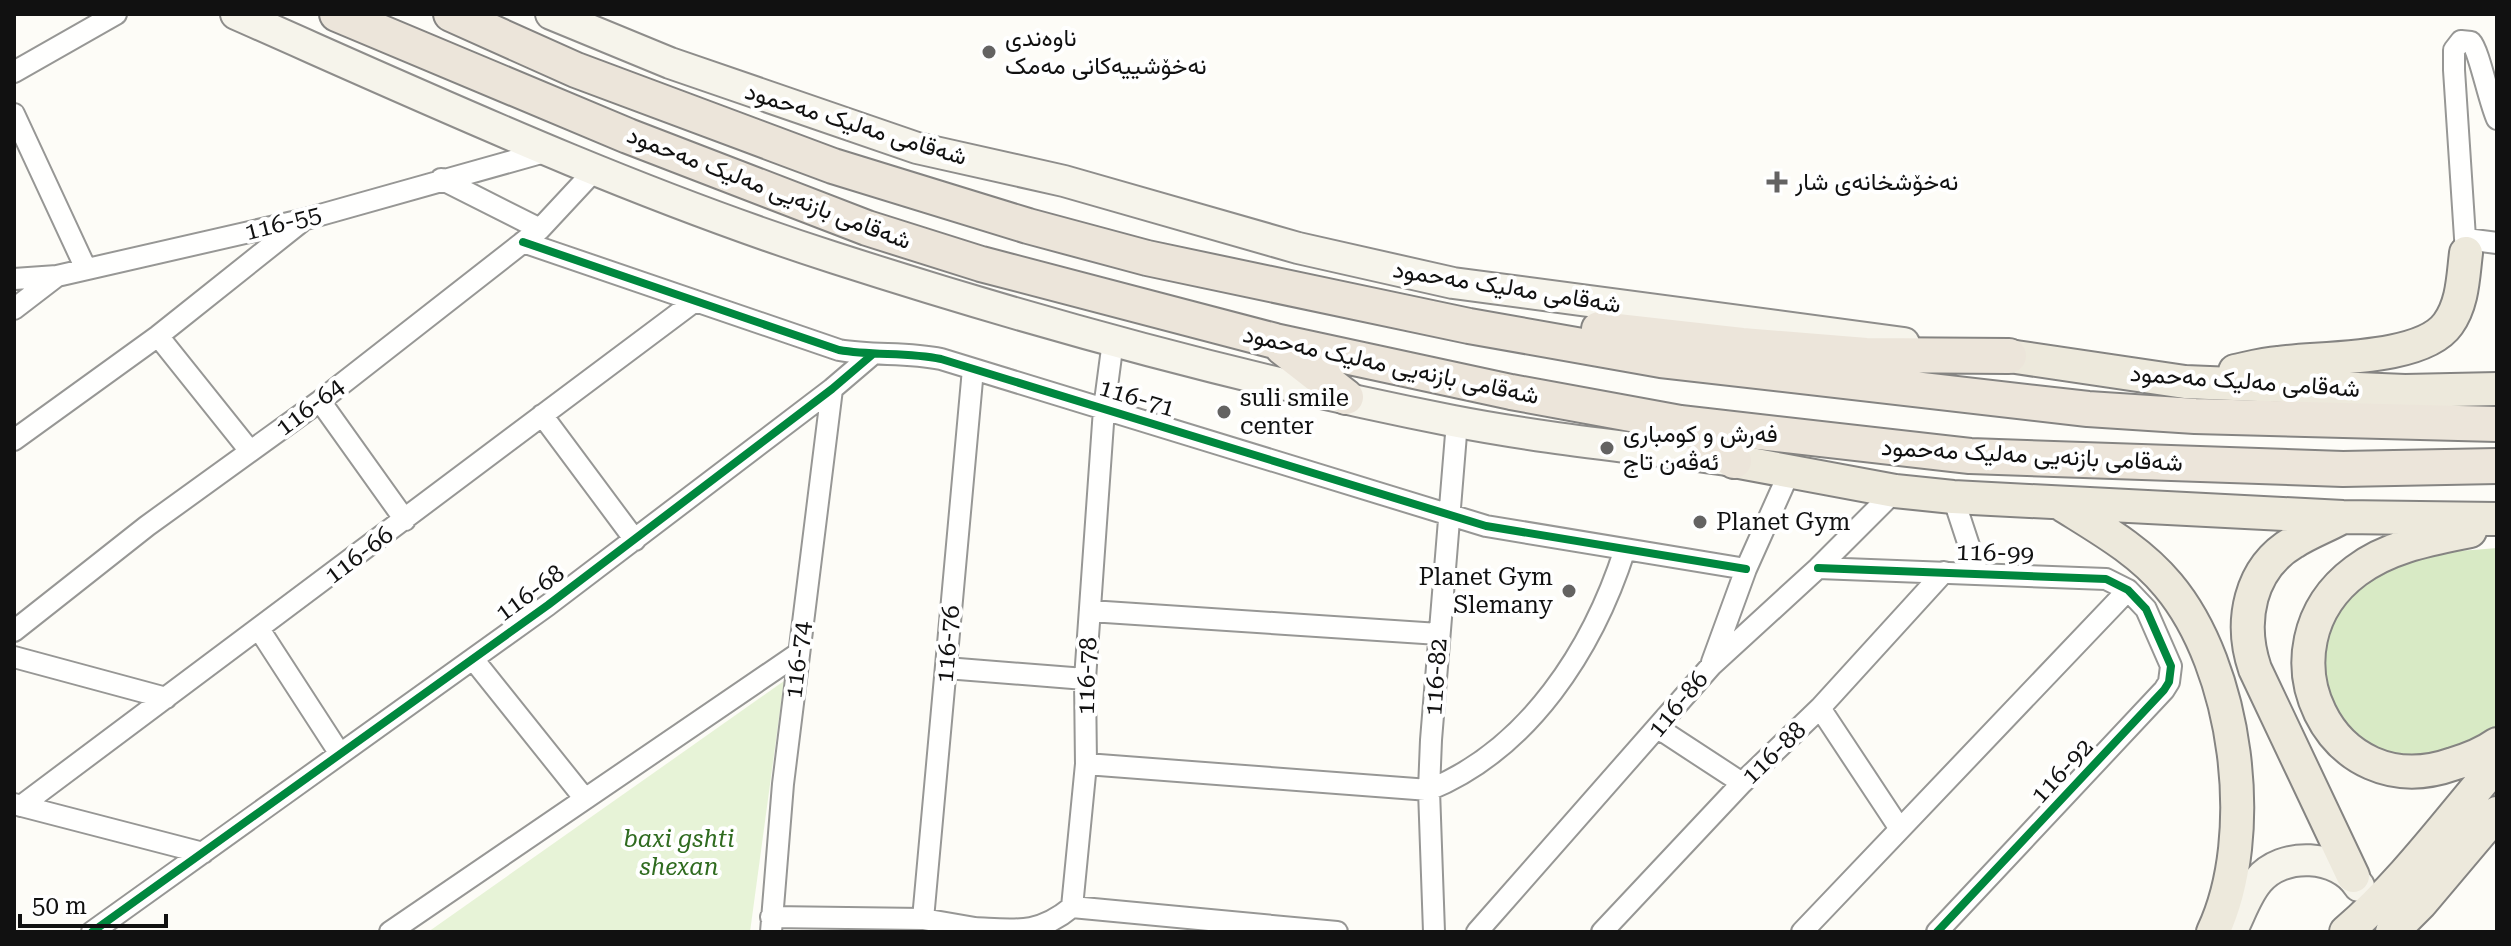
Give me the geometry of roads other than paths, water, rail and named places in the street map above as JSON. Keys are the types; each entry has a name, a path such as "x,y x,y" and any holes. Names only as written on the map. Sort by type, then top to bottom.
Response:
{"highway":[{"name":"شەقامی بازنەیی مەلیک مەحمود","path":"337,14 628,136 867,228 981,264 1275,341 1511,392 1680,423 1970,456 2343,469 2497,466"},
{"name":"شەقامی بازنەیی مەلیک مەحمود","path":"451,14 477,22 591,75 833,166 1028,226 1147,258 1469,326 1661,360 2088,409 2195,416 2497,424"},
{"path":"1469,326 1568,326 1866,355 2009,356"},
{"path":"1275,341 1346,397"},
{"path":"1680,423 1734,461"}],"main road":[{"path":"236,14 594,171 833,257 1113,341 1457,422 1734,461 1895,491 1953,497 2343,517 2497,519"},
{"name":"شەقامی مەلیک مەحمود","path":"551,14 670,63 917,148 1064,181 1298,248 1453,283 2185,382 2405,391 2497,389"},
{"path":"2185,382 2274,363 2392,350 2423,343 2441,332 2454,314 2482,241"},
{"path":"2059,503 2122,542 2144,560 2168,585 2203,643 2230,731 2238,809 2231,880 2213,932"},
{"path":"2343,517 2292,543 2272,559 2249,603 2247,637 2255,669 2356,881"},
{"path":"2497,526 2396,548 2355,571 2314,624 2309,648 2311,696 2329,729 2353,754 2378,766 2408,774 2436,771 2483,754 2497,744"},
{"path":"2346,932 2380,901 2497,764"},
{"path":"2392,932 2490,826"},
{"path":"2231,932 2249,893 2260,878 2278,866 2303,860 2317,861 2331,864 2356,881"}],"street":[{"path":"14,72 116,14"},
{"path":"2482,241 2454,70 2454,50 2461,41 2471,42 2478,49 2485,86 2497,119"},
{"path":"14,114 86,269"},
{"name":"116-55","path":"14,279 57,276 306,219 548,151"},
{"name":"116-64","path":"14,631 147,526 320,401 540,229 594,171"},
{"path":"441,179 540,229"},
{"path":"14,440 158,336 306,219"},
{"name":"116-71","path":"523,242 823,345 873,354 924,355 1507,531 1746,569"},
{"path":"14,309 57,276"},
{"name":"116-66","path":"18,805 259,629 695,301"},
{"path":"158,336 250,451"},
{"name":"116-78","path":"1072,907 1086,764 1085,679 1104,409 1113,341"},
{"name":"116-68","path":"92,932 635,540 873,354"},
{"name":"116-76","path":"923,919 973,369"},
{"name":"116-74","path":"771,925 783,784 832,389"},
{"path":"320,401 405,520"},
{"path":"542,415 635,540"},
{"name":"116-82","path":"1434,932 1429,790 1457,422"},
{"path":"1711,666 1746,569 1789,473"},
{"name":"116-86","path":"1477,932 1711,666 1818,568 1895,491"},
{"path":"1953,497 1978,573"},
{"path":"1086,764 1429,790 1460,776 1484,760 1538,708 1585,644 1603,609 1625,549"},
{"name":"116-99","path":"1818,568 2094,577 2106,579 2128,590"},
{"name":"116-88","path":"1602,932 1742,783 1820,708 1944,572"},
{"path":"1802,932 2128,590"},
{"name":"116-92","path":"1937,932 2033,833 2169,682 2171,666 2152,621 2146,609 2128,590"},
{"path":"1090,611 1439,634"},
{"path":"259,629 340,754"},
{"path":"390,932 799,653"},
{"path":"14,657 166,698"},
{"path":"473,659 585,799"},
{"path":"946,668 1085,679"},
{"path":"1820,708 1900,829"},
{"path":"1658,728 1742,783"},
{"path":"18,805 203,853"},
{"path":"771,925 923,919 975,930 1030,931 1055,921 1072,907 1224,927 1337,932"}],"place":[{"name":"ناوەندی نەخۆشییەکانی مەمک","path":"989,52"},
{"name":"نەخۆشخانەی شار","path":"1777,182"},
{"name":"suli smile center","path":"1224,412"},
{"name":"فەرش و کومباری ئەڤەن تاج","path":"1607,448"},
{"name":"Planet Gym","path":"1700,522"},
{"name":"Planet Gym Slemany","path":"1569,591"}],"park label":[{"name":"baxi gshti shexan","path":"679,853"}]}
